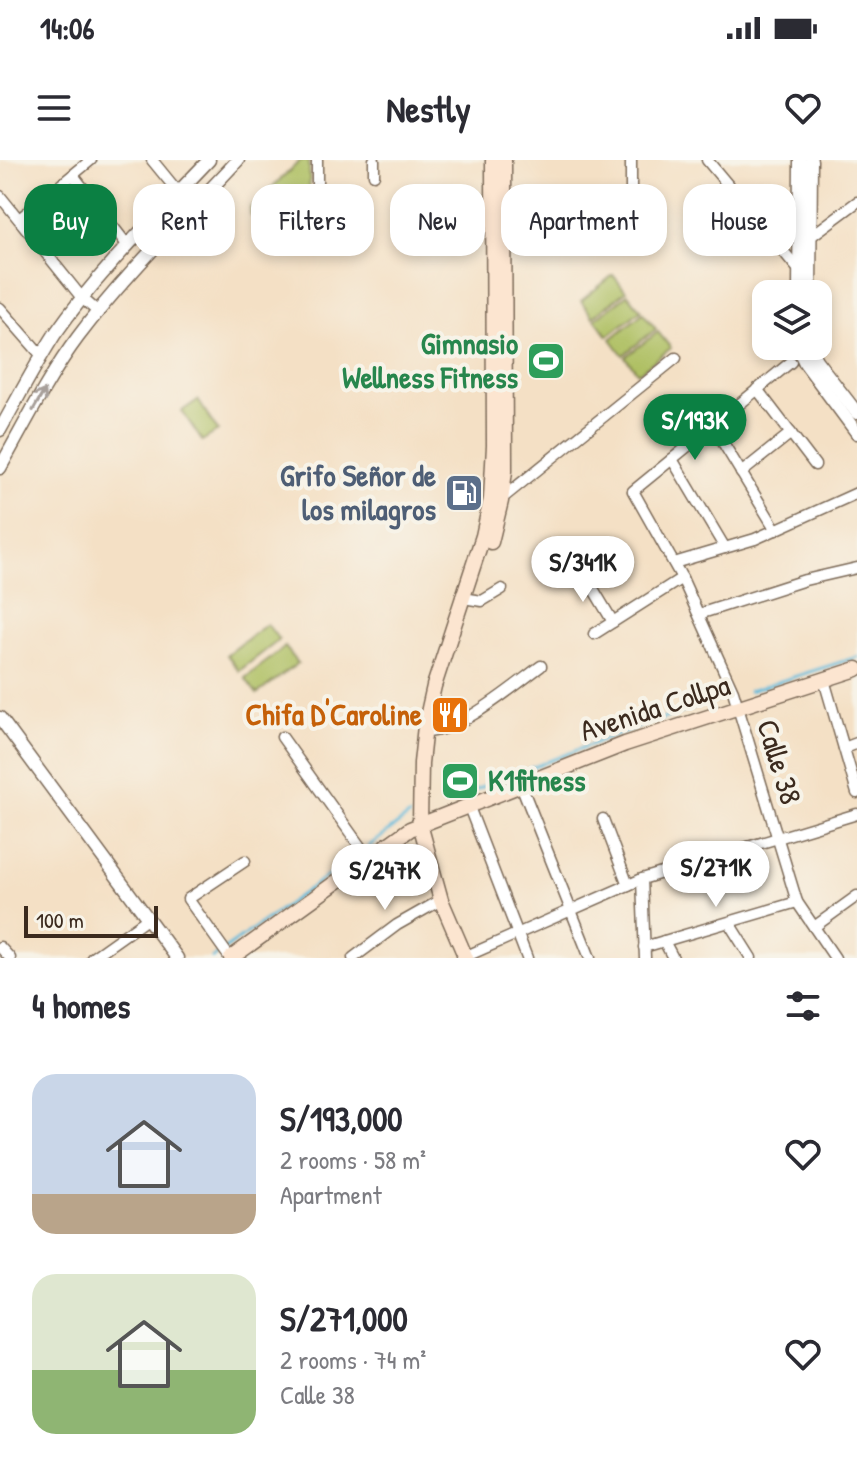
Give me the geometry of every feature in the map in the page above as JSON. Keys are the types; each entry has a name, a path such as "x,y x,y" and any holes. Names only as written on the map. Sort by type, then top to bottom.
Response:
{"main road":[{"path":"493,160 499,293"},
{"path":"464,957 441,900 429,856 421,763 434,686 468,599 483,536 496,500 494,472 504,160"},
{"name":"Avenida Collpa","path":"230,958 410,829 625,744 857,669"}],"street":[{"path":"19,219 91,160"},
{"path":"152,160 172,184"},
{"path":"186,184 209,160"},
{"path":"215,184 238,160"},
{"path":"317,160 317,184"},
{"path":"374,160 374,175"},
{"path":"631,160 631,184"},
{"path":"707,160 799,270"},
{"path":"800,160 808,280"},
{"path":"799,280 811,160"},
{"path":"73,175 128,246"},
{"path":"0,196 82,298 98,312"},
{"path":"804,241 857,202"},
{"path":"18,437 1,426 42,356 82,298 133,241"},
{"path":"0,468 59,364 109,297 148,256"},
{"path":"0,308 42,356"},
{"path":"496,500 676,358"},
{"path":"804,360 857,433"},
{"path":"816,360 857,413"},
{"path":"725,548 672,459 791,362"},
{"path":"757,389 815,465"},
{"path":"713,426 776,530"},
{"path":"741,473 791,433"},
{"name":"Calle 38","path":"672,459 633,491 682,578 729,680 797,902 835,958"},
{"path":"674,563 755,539 857,493"},
{"path":"699,614 805,580 857,568"},
{"path":"582,570 613,622"},
{"path":"594,634 682,578"},
{"path":"468,599 482,601 502,589"},
{"path":"428,732 453,727 541,666"},
{"path":"824,680 857,793"},
{"path":"0,718 177,958"},
{"path":"282,737 369,859"},
{"path":"844,748 857,743"},
{"path":"521,785 590,958"},
{"path":"469,807 527,958"},
{"path":"464,957 642,879 857,814"},
{"path":"603,819 628,885"},
{"path":"230,958 188,899 245,861"},
{"path":"642,879 644,952 664,941 797,902"},
{"path":"814,927 857,896"},
{"path":"353,958 397,925 441,900"},
{"path":"92,958 147,919"},
{"path":"729,923 751,958"},
{"path":"664,941 673,958"},
{"path":"0,947 10,958"}],"green space":[{"path":"301,160 309,160 310,184 276,184"},
{"path":"613,275 626,291 593,317 581,301"},
{"path":"628,294 641,310 608,336 595,319"},
{"path":"643,313 656,329 623,355 611,339"},
{"path":"658,332 671,348 638,373 625,357"},
{"path":"198,400 218,431 202,441 182,411"},
{"path":"267,624 279,640 239,671 227,655"},
{"path":"285,647 298,663 257,694 245,678"}],"waterway":[{"path":"749,691 857,657"},
{"path":"444,802 618,734 724,698"},
{"path":"369,846 409,816"},
{"path":"212,958 358,854"}],"place":[{"name":"Gimnasio Wellness Fitness","path":"546,361"},
{"name":"Grifo Señor de los milagros","path":"464,493"},
{"name":"Chifa D'Caroline","path":"450,715"},
{"name":"K1fitness","path":"460,781"}]}
